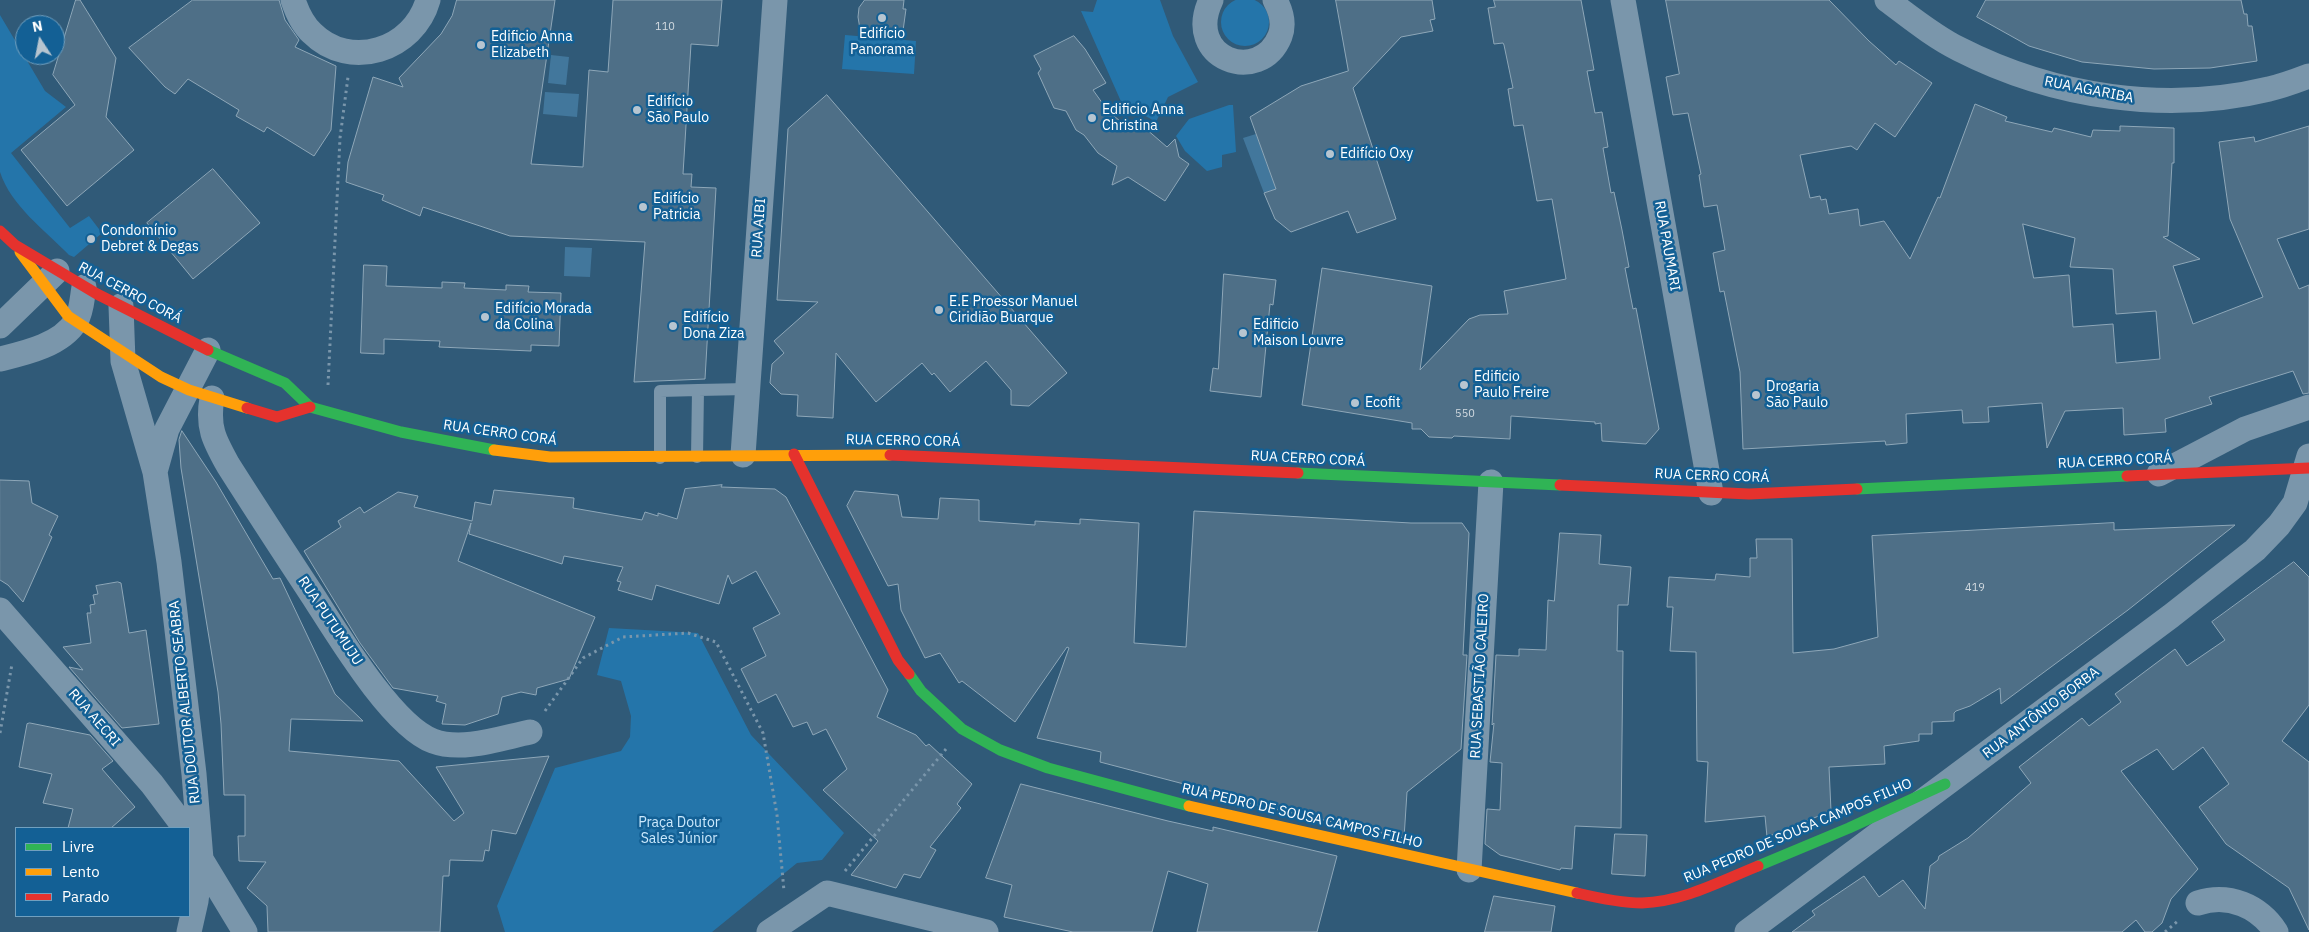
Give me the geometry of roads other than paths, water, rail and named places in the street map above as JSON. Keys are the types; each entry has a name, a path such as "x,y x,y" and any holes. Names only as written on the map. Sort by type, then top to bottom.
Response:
{"main road":[{"name":"RUA CERRO CORÁ","path":"0,231 50,278 68,316 161,376 189,390 214,393 276,417 310,407"},
{"name":"RUA CERRO CORÁ","path":"15,245 50,278 84,287 216,353 284,383 310,407 410,434 497,451 550,457 660,458 794,454 915,455 1749,494 2160,474 2308,464"},
{"path":"216,353 220,372"},
{"name":"RUA PEDRO DE SOUSA CAMPOS FILHO","path":"794,454 898,660 922,691 962,729 1000,750 1048,768 1186,805 1469,870 1609,900 1641,903 1663,901 1693,893 1849,828 1945,784"}],"street":[{"path":"293,0 299,16 312,33 330,46 351,52 373,52 395,44 413,30 425,11 428,0"},
{"name":"RUA AIBI","path":"743,455 775,0"},
{"path":"1192,0 1204,26"},
{"path":"1211,0 1205,13 1204,26 1206,38 1213,49 1222,57 1234,62 1258,60 1272,49 1281,33 1283,21 1275,0"},
{"name":"RUA PAUMARI","path":"1622,0 1711,493"},
{"name":"RUA AGARIBA","path":"1887,0 1934,34 1958,48 1993,64 2025,77 2075,90 2122,99 2217,98 2269,89 2309,76"},
{"path":"0,326 50,278"},
{"path":"0,360 53,341 70,328 76,321 81,307 84,287"},
{"name":"RUA DOUTOR ALBERTO SEABRA","path":"121,306 121,351 127,378 156,472 169,562 194,774 201,859 190,932"},
{"name":"RUA DOUTOR ALBERTO SEABRA","path":"156,472 167,430 189,390 216,353"},
{"name":"RUA PUTUMUJU","path":"214,393 210,419 212,434 228,465 346,646 391,707 412,728 432,740 450,745 475,743 530,732"},
{"path":"2160,474 2244,429 2309,407"},
{"name":"RUA ANTÔNIO BORBA","path":"1746,932 2171,616 2255,550 2279,525 2295,502 2308,464"},
{"name":"RUA SEBASTIÃO CALEIRO","path":"1469,870 1491,482"},
{"name":"RUA AECRI","path":"0,610 152,784 183,827"},
{"path":"190,838 245,932"},
{"path":"777,925 827,894 986,932"},
{"path":"2198,902 2222,900 2255,909 2267,919 2276,932"}],"lane":[{"path":"660,458 660,391 748,389"},
{"path":"697,457 698,390"}],"place":[{"name":"Edifício Panorama","path":"882,18"},
{"name":"Edificio Anna Elizabeth","path":"481,45"},
{"name":"Edifício São Paulo","path":"637,110"},
{"name":"Edificio Anna Christina","path":"1092,118"},
{"name":"Edifício Oxy","path":"1330,154"},
{"name":"Edifício Patricia","path":"643,207"},
{"name":"Condomínio Debret & Degas","path":"91,239"},
{"name":"E.E Proessor Manuel Ciridião Buarque","path":"939,310"},
{"name":"Edifício Morada da Colina","path":"485,317"},
{"name":"Edifício Dona Ziza","path":"673,326"},
{"name":"Edificio Maison Louvre","path":"1243,333"},
{"name":"Edificio Paulo Freire","path":"1464,385"},
{"name":"Drogaria São Paulo","path":"1756,395"},
{"name":"Ecofit","path":"1355,403"}],"park label":[{"name":"Praça Doutor Sales Júnior","path":"679,832"}]}
